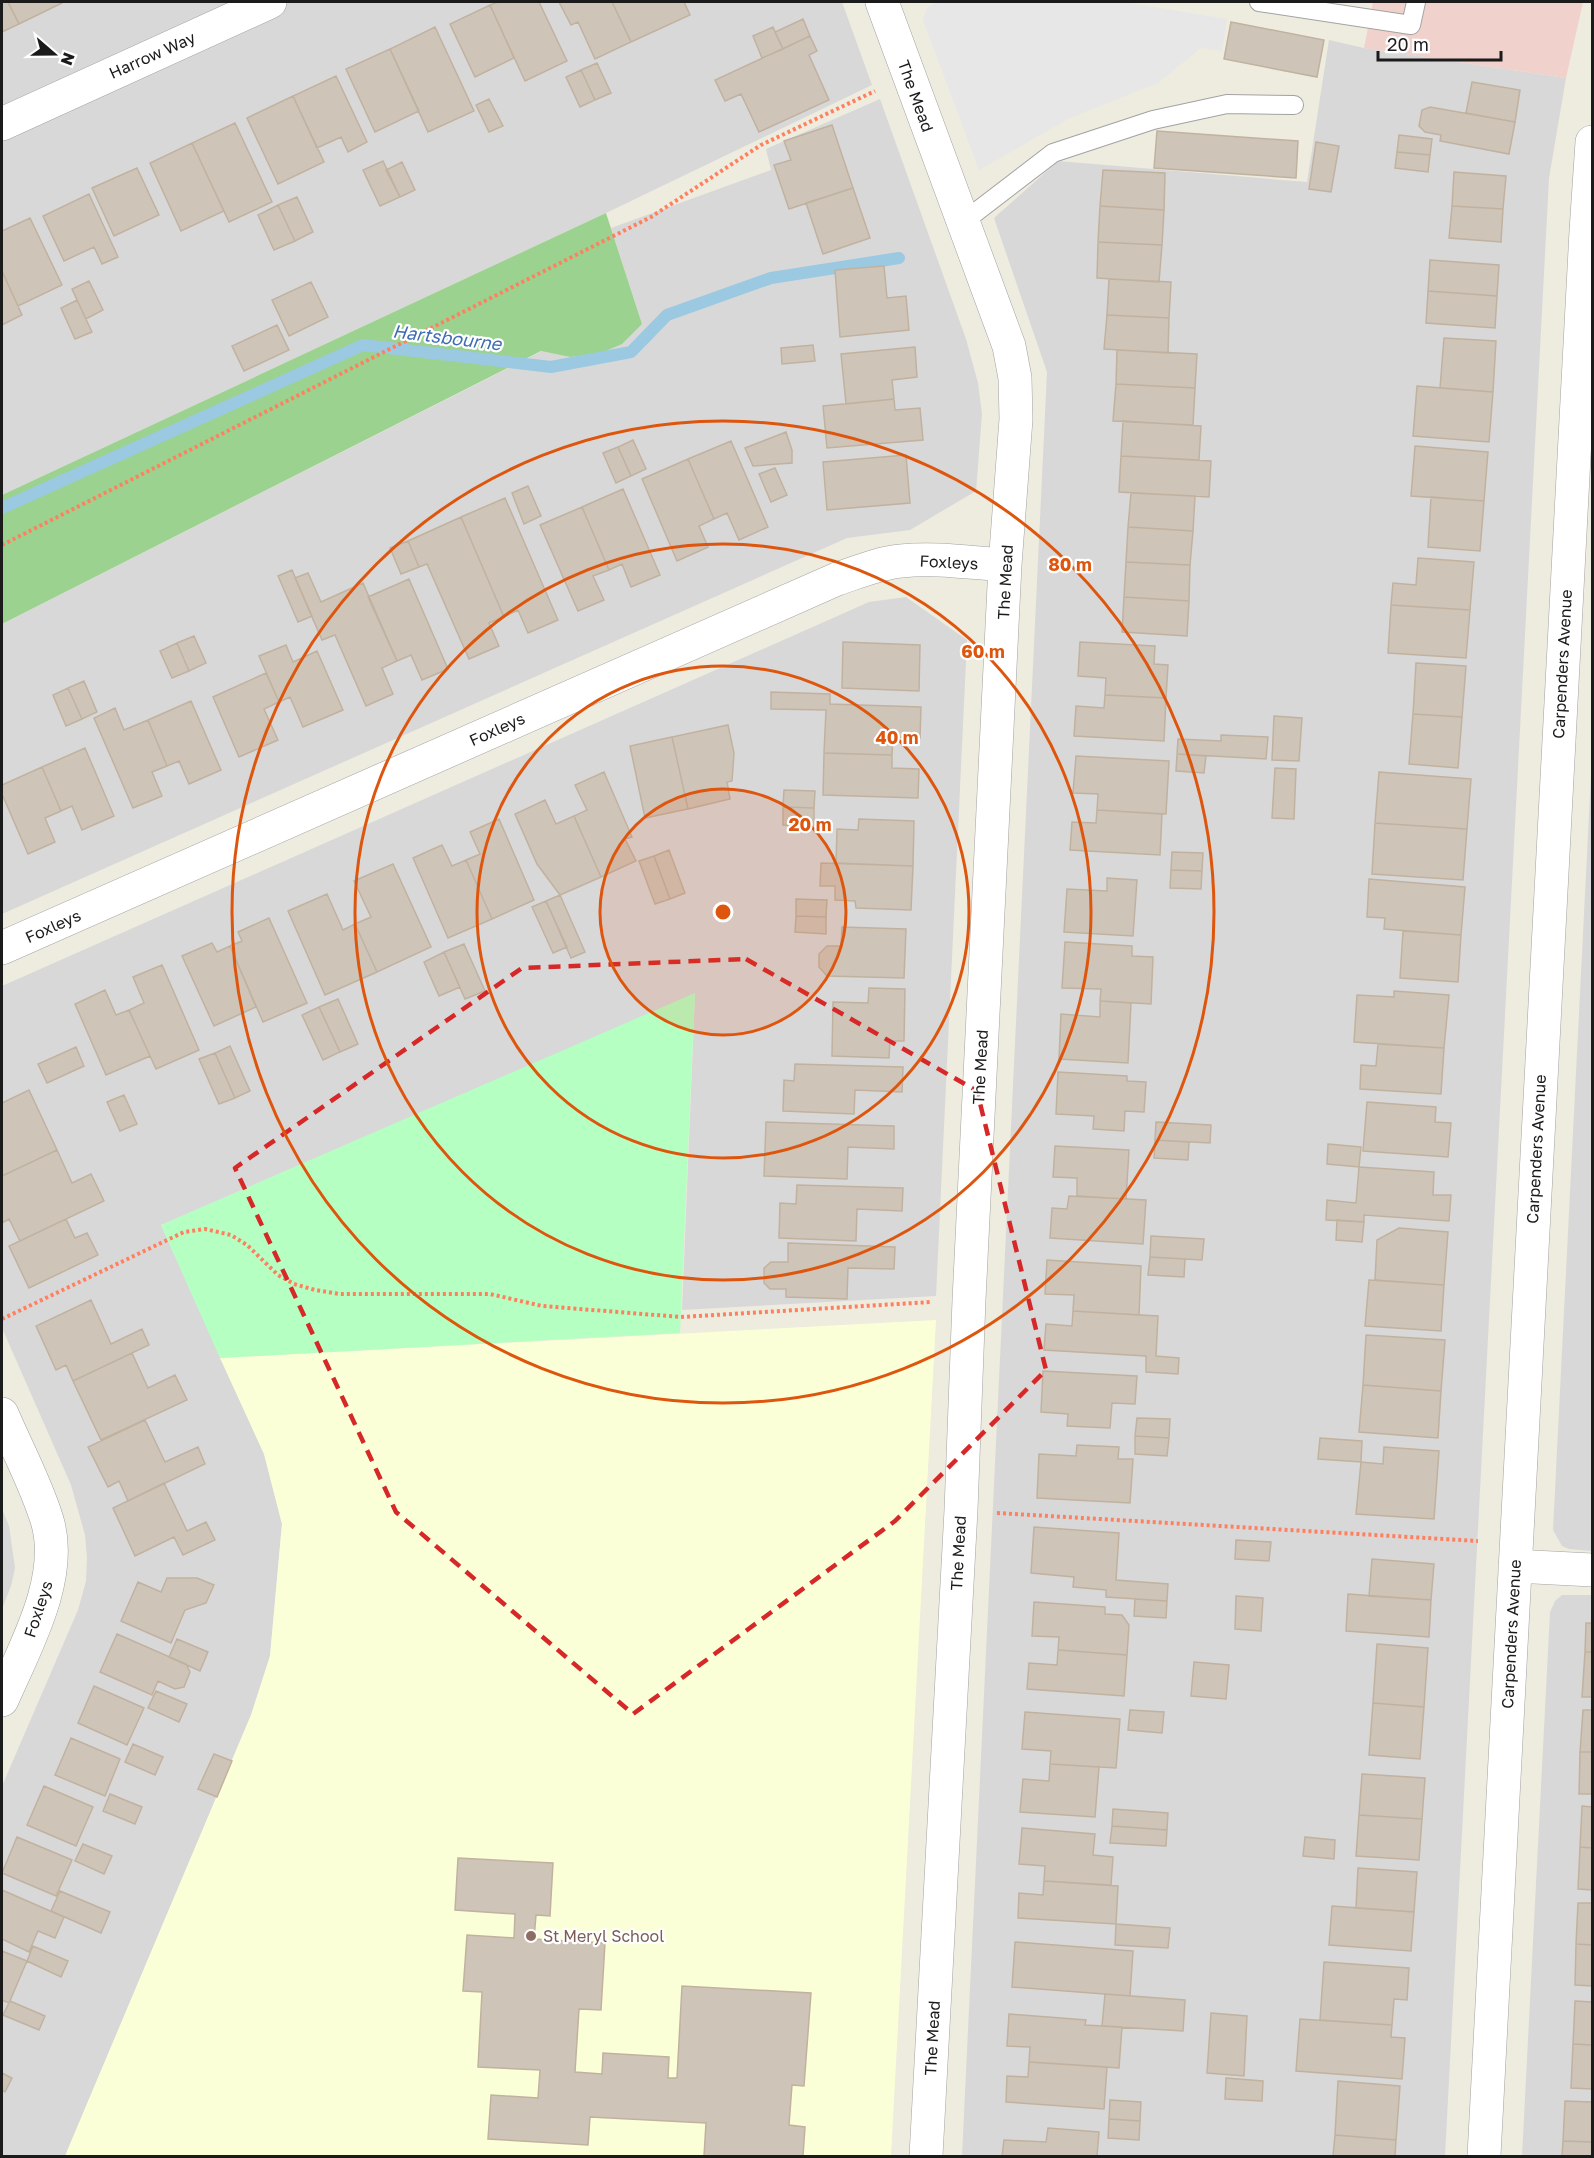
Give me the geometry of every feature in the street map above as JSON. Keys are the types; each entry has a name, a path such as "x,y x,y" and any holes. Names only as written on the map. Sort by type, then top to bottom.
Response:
{"street":[{"name":"Harrow Way","path":"2,124 270,2"},
{"name":"The Mead","path":"882,2 996,308 1015,378 1016,419 1005,565 961,1510 926,2157"},
{"name":"Carpenders Avenue","path":"1484,2157 1585,243 1593,142"},
{"name":"Foxleys","path":"2,948 837,579 901,561 934,560 1005,565"},
{"name":"Foxleys","path":"2,1414 48,1523 51,1552 49,1579 40,1612 2,1700"},
{"path":"1515,1555 1593,1570"}],"lane":[{"path":"1259,2 1411,25 1416,2"},
{"path":"963,222 1053,153 1153,120 1227,104 1294,105"}],"path":[{"path":"2,545 651,217 761,145 908,76"},
{"path":"2,1319 184,1232 205,1229 231,1235 247,1245 278,1275 294,1284 340,1294 490,1294 542,1306 681,1317 969,1300"},
{"path":"961,1510 1515,1555"}],"highlighted area":[{"path":"746,959 977,1091 1046,1370 895,1521 633,1714 396,1512 235,1168 522,968"}],"shaded area":[{"path":"2,2 842,2 872,85 606,213 2,495"},
{"path":"937,2 1123,2 1227,19 1222,51 1201,48 1158,83 1070,118 979,170 923,20 927,8"},
{"path":"1373,2 1583,2 1566,78 1364,48"},
{"path":"1329,40 1364,48 1566,78 1549,178 1445,2156 962,2156 1047,372 994,218 1058,161 1307,182"},
{"path":"880,99 966,339 978,383 982,414 976,491 910,530 847,538 2,914 2,624 542,351 570,357 642,324 611,228 771,170 766,149"},
{"path":"906,597 967,640 936,1296 682,1310 695,994 161,1225 264,1454 282,1524 270,1656 251,1715 65,2156 2,2156 2,1786 78,1610 86,1581 87,1558 85,1535 71,1485 2,1328 2,986 869,602"},
{"path":"1592,755 1592,1551 1569,1549 1562,1546 1553,1530"},
{"name":"St Meryl School","path":"936,1320 891,2156 65,2156 251,1715 270,1656 282,1524 264,1454 220,1358"},
{"path":"2,1509 9,1526 15,1568 2,1609"},
{"path":"1562,1595 1592,1595 1592,2156 1522,2156 1550,1612 1555,1601"}],"green space":[{"path":"606,213 642,324 622,344 601,353 570,357 541,351 2,624 2,495"},
{"path":"695,993 680,1333 220,1358 161,1225"}],"building":[{"path":"2,2 8,2 19,24 2,32"},
{"path":"8,2 62,2 62,3 19,24"},
{"path":"498,2 539,2 567,61 525,81 490,5"},
{"path":"559,2 612,2 631,42 595,59 578,22 571,25"},
{"path":"612,2 684,2 690,15 631,42"},
{"path":"490,5 514,58 475,77 450,24"},
{"path":"803,19 810,36 783,49 775,32"},
{"path":"1231,22 1324,40 1317,77 1224,59"},
{"path":"435,27 474,111 428,132 390,49"},
{"path":"773,27 783,49 762,58 753,36"},
{"path":"810,36 817,51 809,55 829,100 759,132 741,94 725,101 715,80"},
{"path":"390,49 419,111 375,132 346,69"},
{"path":"597,63 611,93 595,100 581,70"},
{"path":"581,70 595,100 580,107 566,77"},
{"path":"336,76 367,142 348,152 341,137 317,148 293,96"},
{"path":"1472,82 1520,90 1515,122 1466,113"},
{"path":"293,96 324,162 278,184 247,118"},
{"path":"489,99 503,126 489,132 476,105"},
{"path":"1430,107 1515,122 1509,154 1440,141 1441,135 1425,132 1419,126 1422,110"},
{"path":"235,123 272,202 229,222 192,143"},
{"path":"832,125 853,188 789,209 774,165 791,160 784,141"},
{"path":"1157,131 1298,141 1296,178 1154,168"},
{"path":"1399,135 1432,139 1430,155 1397,152"},
{"path":"1316,142 1339,146 1331,192 1309,189"},
{"path":"192,143 224,211 181,231 150,163"},
{"path":"1397,152 1430,155 1428,172 1395,168"},
{"path":"383,161 400,197 380,206 363,170"},
{"path":"402,162 415,190 400,197 386,170"},
{"path":"137,168 159,215 114,236 92,188"},
{"path":"1103,170 1165,173 1164,210 1100,206"},
{"path":"1454,172 1506,176 1503,209 1452,206"},
{"path":"853,188 870,238 823,254 806,203"},
{"path":"89,194 118,257 102,264 94,247 64,261 43,216"},
{"path":"297,197 313,232 295,241 278,205"},
{"path":"278,205 295,241 274,250 258,215"},
{"path":"1100,206 1164,210 1162,245 1098,242"},
{"path":"1452,206 1503,209 1501,242 1449,238"},
{"path":"30,218 62,285 18,306 2,271 2,231"},
{"path":"1098,242 1162,245 1159,282 1097,278"},
{"path":"1430,260 1499,265 1497,296 1428,291"},
{"path":"884,266 887,298 906,296 909,330 840,337 835,270"},
{"path":"2,271 22,315 2,325"},
{"path":"1109,279 1171,282 1169,318 1107,315"},
{"path":"89,281 103,310 86,319 72,289"},
{"path":"311,282 328,317 289,336 272,300"},
{"path":"1428,291 1497,296 1495,328 1426,323"},
{"path":"77,300 92,332 75,339 61,308"},
{"path":"1107,315 1169,318 1168,353 1104,349"},
{"path":"277,325 289,350 244,371 232,346"},
{"path":"1444,338 1496,341 1493,392 1440,388"},
{"path":"813,345 815,361 782,364 781,348"},
{"path":"915,347 917,377 892,380 894,399 846,404 841,354"},
{"path":"1117,350 1197,354 1195,388 1116,384"},
{"path":"1116,384 1195,388 1193,425 1113,421"},
{"path":"1417,386 1493,392 1489,442 1413,436"},
{"path":"894,399 895,410 920,408 923,440 827,448 823,406"},
{"path":"1123,421 1201,426 1199,460 1121,456"},
{"path":"786,432 792,450 792,463 753,466 745,448"},
{"path":"633,440 646,469 631,476 618,447"},
{"path":"731,441 768,527 739,540 727,513 714,519 688,459"},
{"path":"1415,446 1488,452 1484,501 1411,496"},
{"path":"618,447 631,476 616,483 603,453"},
{"path":"906,455 910,503 827,510 823,462"},
{"path":"1121,456 1211,461 1209,497 1119,492"},
{"path":"688,459 714,519 699,526 708,547 677,561 642,479"},
{"path":"775,468 787,495 771,502 759,474"},
{"path":"528,486 541,516 524,524 512,493"},
{"path":"623,489 660,575 631,587 622,564 609,570 582,507"},
{"path":"1131,493 1195,496 1193,531 1128,527"},
{"path":"1431,497 1484,501 1480,551 1428,547"},
{"path":"505,498 558,620 528,633 518,610 504,617 461,517"},
{"path":"582,507 609,570 593,576 604,600 578,611 540,525"},
{"path":"461,517 504,617 489,623 499,646 469,659 427,564 419,567 408,541"},
{"path":"1128,527 1193,531 1190,565 1126,562"},
{"path":"408,541 419,567 401,574 390,548"},
{"path":"1418,558 1474,562 1470,610 1391,605 1393,583 1416,585"},
{"path":"1126,562 1190,565 1189,601 1124,597"},
{"path":"292,570 312,616 298,622 278,576"},
{"path":"308,573 321,602 363,583 397,661 382,668 393,694 366,706 335,635 322,640 295,578"},
{"path":"409,579 448,669 422,680 411,655 397,661 368,597"},
{"path":"1124,597 1189,601 1187,636 1122,632"},
{"path":"1391,605 1470,610 1466,658 1388,653"},
{"path":"194,636 206,663 189,671 177,643"},
{"path":"843,642 920,645 919,691 842,688"},
{"path":"1080,642 1155,646 1154,664 1168,665 1166,698 1105,695 1106,678 1078,676"},
{"path":"177,643 189,671 172,678 160,651"},
{"path":"286,645 293,662 317,651 343,710 303,727 290,697 279,702 259,656"},
{"path":"1416,663 1466,666 1462,717 1413,714"},
{"path":"266,673 279,702 264,709 278,740 239,757 213,697"},
{"path":"84,681 97,712 82,719 68,688"},
{"path":"68,688 82,719 66,726 53,695"},
{"path":"771,692 830,694 830,704 921,707 920,738 893,737 892,755 824,753 826,710 771,709"},
{"path":"1105,695 1166,698 1164,741 1074,736 1076,706 1104,708"},
{"path":"191,701 221,770 189,784 179,761 167,766 148,720"},
{"path":"115,708 124,730 148,720 167,766 152,772 162,796 133,808 94,718"},
{"path":"1413,714 1462,717 1458,768 1409,764"},
{"path":"1274,716 1302,718 1299,761 1272,760"},
{"path":"728,725 734,753 732,781 727,782 730,799 688,809 672,737"},
{"path":"1221,735 1268,737 1266,759 1177,754 1178,739 1221,741"},
{"path":"672,737 688,809 645,818 630,746"},
{"path":"85,748 114,816 82,830 72,806 61,811 42,767"},
{"path":"824,753 892,755 892,768 919,769 918,798 823,795"},
{"path":"1177,754 1206,756 1204,773 1176,771"},
{"path":"1076,756 1169,761 1166,814 1097,810 1098,794 1073,793"},
{"path":"42,767 61,811 45,818 55,842 28,854 2,794 2,785"},
{"path":"1275,768 1296,769 1294,819 1272,818"},
{"path":"604,772 632,837 625,839 636,861 601,877 574,816 587,810 575,785"},
{"path":"1379,772 1471,779 1467,829 1375,823"},
{"path":"784,790 815,791 814,808 783,807"},
{"path":"545,800 556,824 574,816 601,877 560,895 537,864 515,814"},
{"path":"783,807 814,808 814,826 783,825"},
{"path":"1097,810 1162,814 1160,855 1070,850 1072,822 1096,823"},
{"path":"499,819 534,900 492,919 466,860 480,854 470,832"},
{"path":"859,819 914,821 913,866 836,863 837,829 858,830"},
{"path":"1375,823 1467,829 1463,880 1372,874"},
{"path":"442,845 452,866 466,860 492,919 448,938 413,858"},
{"path":"669,850 685,893 670,899 654,856"},
{"path":"1172,852 1203,853 1202,871 1171,870"},
{"path":"654,856 670,899 655,904 639,861"},
{"path":"821,863 913,866 911,910 856,908 855,901 835,900 835,886 820,886"},
{"path":"393,864 431,947 377,972 355,924 371,917 354,881"},
{"path":"1171,870 1202,871 1201,889 1170,888"},
{"path":"1107,878 1137,880 1133,936 1064,932 1067,889 1107,891"},
{"path":"1369,879 1465,887 1461,935 1384,929 1385,918 1367,917"},
{"path":"327,894 343,930 355,924 377,972 325,995 288,911"},
{"path":"560,895 585,952 571,958 546,901"},
{"path":"796,899 827,900 826,917 796,916"},
{"path":"546,901 567,947 553,953 532,907"},
{"path":"796,916 826,917 826,934 795,932"},
{"path":"269,918 307,1003 263,1022 230,946 242,941 238,932"},
{"path":"842,927 906,929 904,978 827,976 819,967 819,954 827,946 841,946"},
{"path":"1403,931 1461,935 1458,982 1400,978"},
{"path":"1065,942 1132,946 1132,956 1153,957 1151,1004 1100,1001 1101,989 1062,988"},
{"path":"212,943 217,952 230,946 256,1007 214,1026 182,956"},
{"path":"464,944 485,991 465,999 444,952"},
{"path":"444,952 460,987 439,996 424,962"},
{"path":"162,965 199,1050 156,1069 129,1010 144,1003 133,977"},
{"path":"869,988 905,989 904,1041 890,1041 889,1058 832,1056 833,1002 868,1003"},
{"path":"105,990 116,1015 129,1010 150,1056 106,1075 75,1004"},
{"path":"1394,991 1449,995 1444,1048 1354,1042 1357,995 1394,997"},
{"path":"338,999 358,1044 340,1052 319,1007"},
{"path":"1100,1001 1131,1003 1128,1063 1059,1059 1061,1014 1100,1017"},
{"path":"319,1007 340,1052 323,1060 302,1015"},
{"path":"1378,1044 1444,1048 1441,1094 1360,1089 1361,1065 1376,1066"},
{"path":"230,1046 250,1091 235,1098 215,1053"},
{"path":"76,1047 84,1066 47,1083 38,1064"},
{"path":"215,1053 235,1098 219,1104 199,1059"},
{"path":"795,1064 903,1067 902,1092 855,1090 854,1114 783,1111 784,1080 794,1081"},
{"path":"1058,1072 1127,1076 1127,1081 1146,1082 1144,1112 1125,1111 1124,1131 1093,1129 1094,1116 1056,1114"},
{"path":"29,1090 57,1150 2,1176 2,1103"},
{"path":"124,1095 137,1124 120,1131 107,1102"},
{"path":"1367,1102 1436,1107 1435,1122 1451,1123 1448,1157 1363,1151"},
{"path":"766,1122 894,1126 894,1149 848,1147 847,1179 764,1176"},
{"path":"1156,1122 1211,1125 1210,1143 1155,1140"},
{"path":"1155,1140 1189,1142 1188,1160 1154,1158"},
{"path":"1328,1144 1361,1147 1359,1167 1327,1164"},
{"path":"1055,1146 1129,1150 1126,1199 1077,1196 1077,1178 1053,1177"},
{"path":"57,1150 72,1183 91,1174 104,1201 20,1241 9,1219 2,1223 2,1176"},
{"path":"1359,1167 1434,1172 1433,1195 1451,1195 1449,1221 1364,1215 1364,1222 1326,1220 1327,1200 1356,1203"},
{"path":"797,1185 903,1188 902,1211 857,1209 856,1241 779,1238 780,1203 796,1204"},
{"path":"1069,1196 1146,1200 1143,1244 1050,1238 1052,1208 1067,1209"},
{"path":"66,1219 75,1238 87,1233 98,1255 29,1288 9,1246"},
{"path":"1337,1220 1364,1222 1362,1242 1336,1240"},
{"path":"1399,1228 1448,1232 1444,1285 1375,1280 1377,1240"},
{"path":"1151,1236 1204,1239 1202,1260 1150,1257"},
{"path":"788,1243 895,1247 894,1269 848,1268 847,1299 786,1297 786,1289 770,1289 764,1283 764,1268 771,1262 788,1262"},
{"path":"1150,1257 1185,1259 1184,1277 1148,1275"},
{"path":"1047,1260 1141,1266 1139,1315 1073,1311 1074,1295 1045,1294"},
{"path":"1369,1280 1444,1285 1441,1331 1365,1326"},
{"path":"91,1300 111,1344 142,1329 149,1345 73,1381 66,1365 56,1370 36,1326"},
{"path":"1073,1311 1158,1316 1156,1356 1179,1358 1178,1374 1146,1372 1146,1356 1044,1350 1046,1324 1072,1326"},
{"path":"1366,1335 1445,1340 1441,1391 1363,1385"},
{"path":"132,1353 148,1388 175,1375 187,1400 101,1440 73,1381"},
{"path":"1043,1371 1137,1376 1135,1404 1112,1403 1110,1428 1067,1426 1068,1414 1041,1412"},
{"path":"1363,1385 1441,1391 1438,1438 1359,1432"},
{"path":"1137,1418 1170,1419 1169,1438 1135,1436"},
{"path":"145,1420 165,1462 198,1447 205,1464 128,1501 119,1481 108,1487 88,1447"},
{"path":"1135,1436 1169,1438 1167,1456 1135,1454"},
{"path":"1320,1438 1362,1441 1361,1462 1318,1459"},
{"path":"1077,1445 1119,1447 1118,1459 1133,1459 1130,1503 1037,1498 1039,1454 1076,1456"},
{"path":"1384,1447 1439,1451 1434,1519 1356,1514 1361,1462 1383,1464"},
{"path":"164,1483 187,1531 206,1522 215,1540 183,1555 174,1537 135,1556 113,1508"},
{"path":"1034,1527 1119,1533 1116,1580 1168,1584 1167,1601 1106,1597 1106,1590 1073,1587 1074,1577 1031,1573"},
{"path":"1236,1540 1271,1542 1269,1561 1235,1559"},
{"path":"1372,1559 1434,1564 1431,1600 1369,1596"},
{"path":"167,1578 197,1578 214,1585 206,1603 185,1610 171,1643 121,1621 138,1582 161,1592"},
{"path":"1348,1594 1431,1600 1429,1637 1346,1631"},
{"path":"1236,1596 1263,1598 1261,1631 1235,1629"},
{"path":"1135,1599 1167,1601 1166,1618 1134,1616"},
{"path":"1034,1602 1105,1607 1105,1614 1122,1615 1129,1625 1127,1655 1058,1650 1059,1637 1032,1636"},
{"path":"1586,1623 1592,1623 1592,1652 1585,1652"},
{"path":"117,1634 186,1664 190,1672 184,1687 175,1689 158,1681 152,1695 100,1672"},
{"path":"177,1639 208,1652 200,1671 169,1657"},
{"path":"1377,1644 1428,1648 1424,1707 1373,1703"},
{"path":"1058,1650 1127,1655 1124,1696 1027,1689 1029,1663 1057,1665"},
{"path":"1585,1652 1592,1652 1592,1697 1582,1697"},
{"path":"1194,1662 1229,1665 1226,1699 1191,1696"},
{"path":"94,1686 144,1708 127,1745 78,1723"},
{"path":"156,1691 187,1704 179,1722 148,1708"},
{"path":"1373,1703 1424,1707 1420,1759 1369,1755"},
{"path":"1130,1710 1164,1712 1162,1733 1128,1730"},
{"path":"1583,1710 1592,1710 1592,1752 1580,1752"},
{"path":"1025,1712 1120,1719 1116,1768 1050,1764 1051,1751 1022,1749"},
{"path":"71,1738 120,1759 105,1796 55,1775"},
{"path":"133,1744 163,1757 155,1775 125,1762"},
{"path":"1580,1752 1592,1752 1592,1794 1579,1794"},
{"path":"214,1754 232,1761 217,1797 198,1789"},
{"path":"1050,1764 1099,1767 1095,1817 1020,1812 1023,1779 1049,1781"},
{"path":"1362,1774 1425,1778 1422,1819 1359,1815"},
{"path":"44,1786 93,1807 76,1846 27,1825"},
{"path":"110,1794 142,1807 135,1824 103,1811"},
{"path":"1582,1806 1592,1807 1592,1848 1580,1847"},
{"path":"1113,1809 1168,1813 1167,1830 1112,1826"},
{"path":"1359,1815 1422,1819 1419,1860 1356,1856"},
{"path":"1112,1826 1167,1830 1166,1846 1110,1843"},
{"path":"1022,1828 1095,1834 1093,1855 1113,1857 1111,1885 1044,1881 1045,1866 1019,1864"},
{"path":"17,1837 72,1860 56,1896 2,1873"},
{"path":"1305,1837 1335,1840 1334,1859 1303,1856"},
{"path":"83,1844 112,1856 104,1874 75,1861"},
{"path":"1580,1847 1592,1848 1592,1890 1578,1889"},
{"path":"458,1858 553,1863 550,1916 536,1915 534,1939 605,1943 601,2010 579,2009 575,2072 602,2074 603,2053 669,2057 668,2078 677,2078 682,1986 811,1993 804,2086 792,2085 789,2125 805,2127 803,2156 704,2156 706,2123 590,2117 588,2145 488,2139 491,2095 538,2098 540,2070 478,2067 482,1992 463,1991 467,1935 514,1938 515,1914 455,1910"},
{"path":"1358,1868 1417,1872 1414,1912 1356,1908"},
{"path":"1044,1881 1118,1886 1116,1924 1018,1918 1019,1893 1043,1895"},
{"path":"2,1890 64,1917 55,1938 38,1931 29,1952 2,1939"},
{"path":"60,1891 110,1912 101,1933 51,1911"},
{"path":"1578,1903 1592,1903 1592,1945 1576,1944"},
{"path":"1332,1906 1414,1912 1411,1951 1329,1945"},
{"path":"1116,1924 1170,1928 1168,1948 1115,1945"},
{"path":"1015,1942 1133,1951 1130,1996 1012,1987"},
{"path":"1576,1944 1592,1945 1592,1986 1575,1985"},
{"path":"33,1946 68,1961 61,1977 27,1961"},
{"path":"2,1951 27,1961 9,2003 2,2000"},
{"path":"1324,1962 1409,1968 1407,2000 1394,1999 1392,2025 1320,2020"},
{"path":"1105,1994 1185,2000 1183,2031 1102,2026"},
{"path":"10,2001 45,2016 39,2030 3,2015"},
{"path":"1575,2001 1592,2002 1592,2045 1573,2044"},
{"path":"1211,2013 1247,2016 1244,2076 1207,2073"},
{"path":"1009,2014 1086,2020 1085,2025 1122,2027 1119,2068 1029,2062 1030,2047 1007,2046"},
{"path":"1300,2019 1392,2025 1391,2037 1405,2038 1402,2079 1296,2071"},
{"path":"1573,2044 1592,2045 1592,2089 1571,2088"},
{"path":"1029,2062 1107,2067 1104,2109 1006,2102 1007,2076 1028,2077"},
{"path":"2,2073 12,2078 5,2092 2,2090"},
{"path":"1226,2078 1263,2081 1262,2101 1225,2099"},
{"path":"1338,2081 1400,2086 1396,2140 1335,2135"},
{"path":"1110,2100 1141,2102 1140,2121 1109,2119"},
{"path":"1565,2101 1592,2102 1592,2142 1563,2141"},
{"path":"1109,2119 1140,2121 1139,2140 1108,2138"},
{"path":"1048,2128 1099,2132 1097,2156 1002,2156 1004,2140 1046,2142"},
{"path":"1335,2135 1396,2140 1395,2156 1333,2156"},
{"path":"1563,2141 1592,2142 1592,2156 1562,2156"}],"waterway":[{"name":"Hartsbourne","path":"2,508 363,345 551,367 631,352 667,315 771,278 899,258"}],"place":[{"name":"St Meryl School","path":"531,1936"}]}
